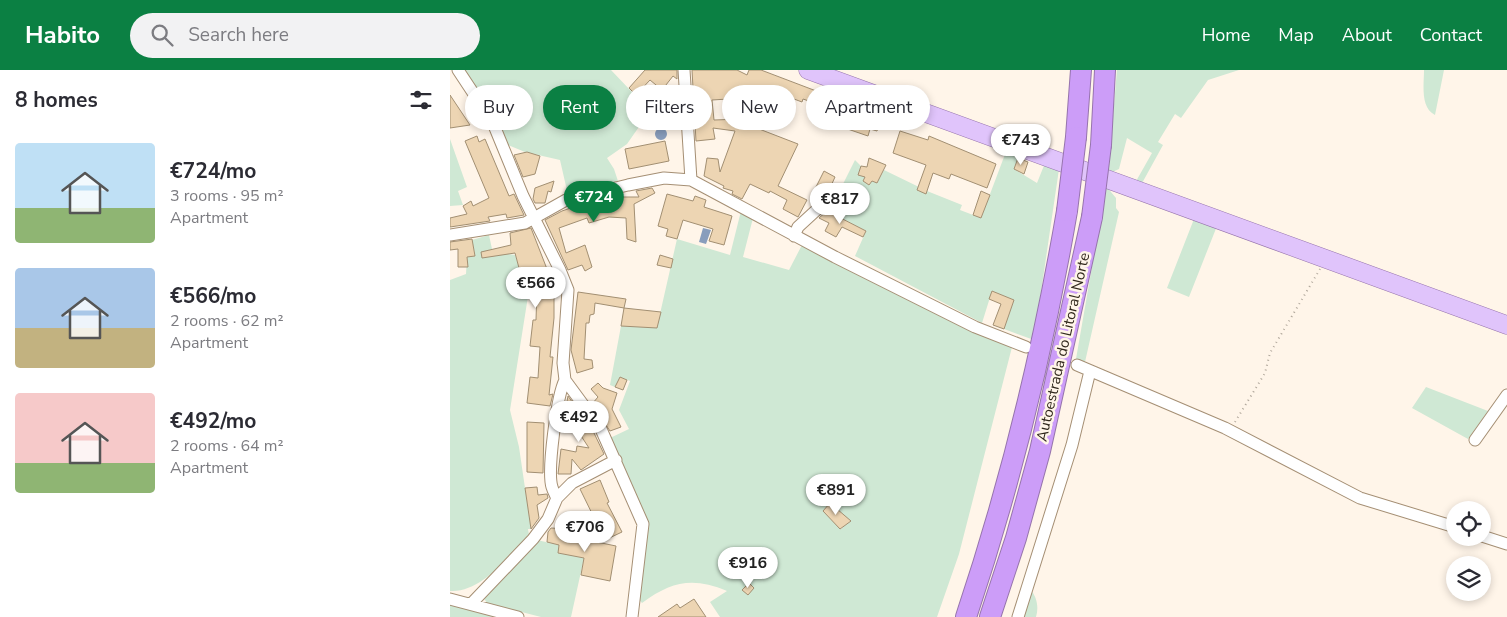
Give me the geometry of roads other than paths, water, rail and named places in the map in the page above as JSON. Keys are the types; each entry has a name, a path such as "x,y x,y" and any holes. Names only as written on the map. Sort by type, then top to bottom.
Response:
{"highway":[{"name":"Autoestrada do Litoral Norte","path":"966,617 993,533 1031,394 1048,318 1067,211 1082,70"},
{"name":"Autoestrada do Litoral Norte","path":"990,617 1016,538 1040,451 1092,217 1101,145 1105,70"}],"main road":[{"path":"808,70 1507,325"}],"street":[{"path":"458,70 493,123 560,270 568,290 563,363 565,380 602,429 643,524 632,617"},
{"path":"684,70 691,180"},
{"path":"450,235 525,223 534,216 566,200 628,185 664,178 691,180 794,236 975,327 1026,347"},
{"path":"794,236 798,227 823,204"},
{"path":"1077,365 1229,431 1360,498 1446,524"},
{"path":"1018,617 1069,454 1090,371"},
{"path":"557,498 551,486 552,459 560,389 565,380"},
{"path":"1475,440 1507,395"},
{"path":"471,604 533,539 548,520 557,498 572,483 616,460"},
{"path":"1491,539 1507,544"},
{"path":"450,599 518,617"}],"water":[{"path":"657,130 665,130 665,138 661,140 655,134"},
{"path":"703,228 711,230 706,244 699,242"}]}
